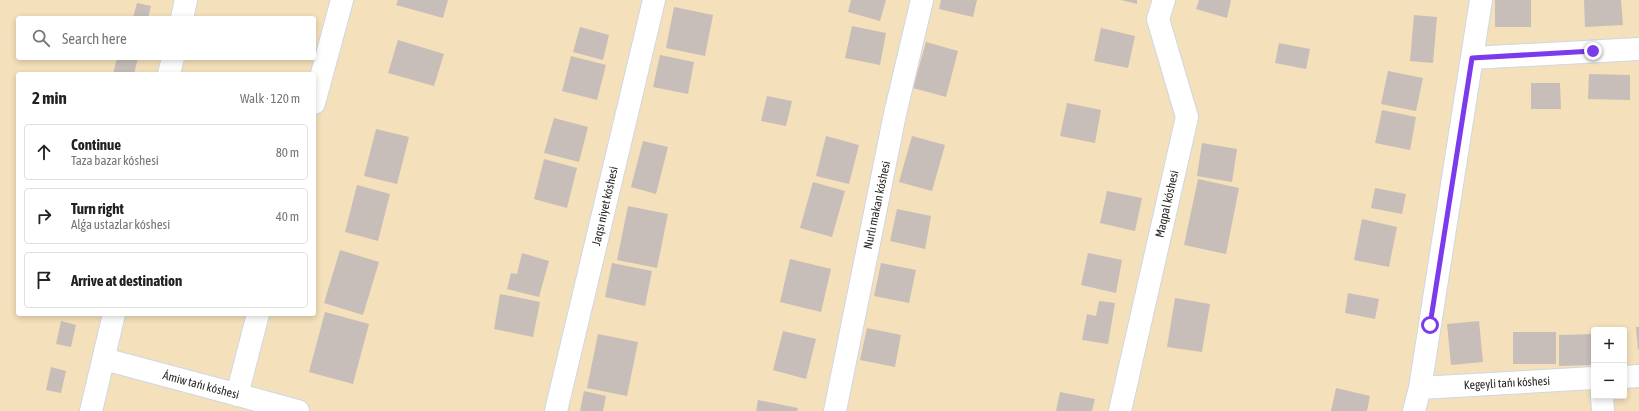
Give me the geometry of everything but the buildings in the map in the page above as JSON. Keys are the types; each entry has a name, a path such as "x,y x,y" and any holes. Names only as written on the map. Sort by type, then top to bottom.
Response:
{"street":[{"path":"182,16 186,0"},
{"path":"316,96 342,0"},
{"name":"Jaqsı niyet kóshesi","path":"556,411 654,0"},
{"name":"Nurlı makan kóshesi","path":"835,411 895,114 922,0"},
{"name":"Maqpal kóshesi","path":"1120,411 1187,118 1158,19 1164,0"},
{"path":"1414,411 1420,388 1481,0"},
{"path":"1472,58 1639,49"},
{"path":"170,72 172,60"},
{"path":"91,411 114,316"},
{"path":"236,395 257,316"},
{"name":"Ámiw tańı kóshesi","path":"104,359 298,411"},
{"path":"1627,377 1639,376"},
{"name":"Kegeyli tańı kóshesi","path":"1420,388 1591,378"},
{"path":"1602,399 1604,411"}],"sand":[{"path":"0,0 1639,0 1639,411 0,411"}],"route":[{"path":"1430,325 1472,58 1593,51"}]}
